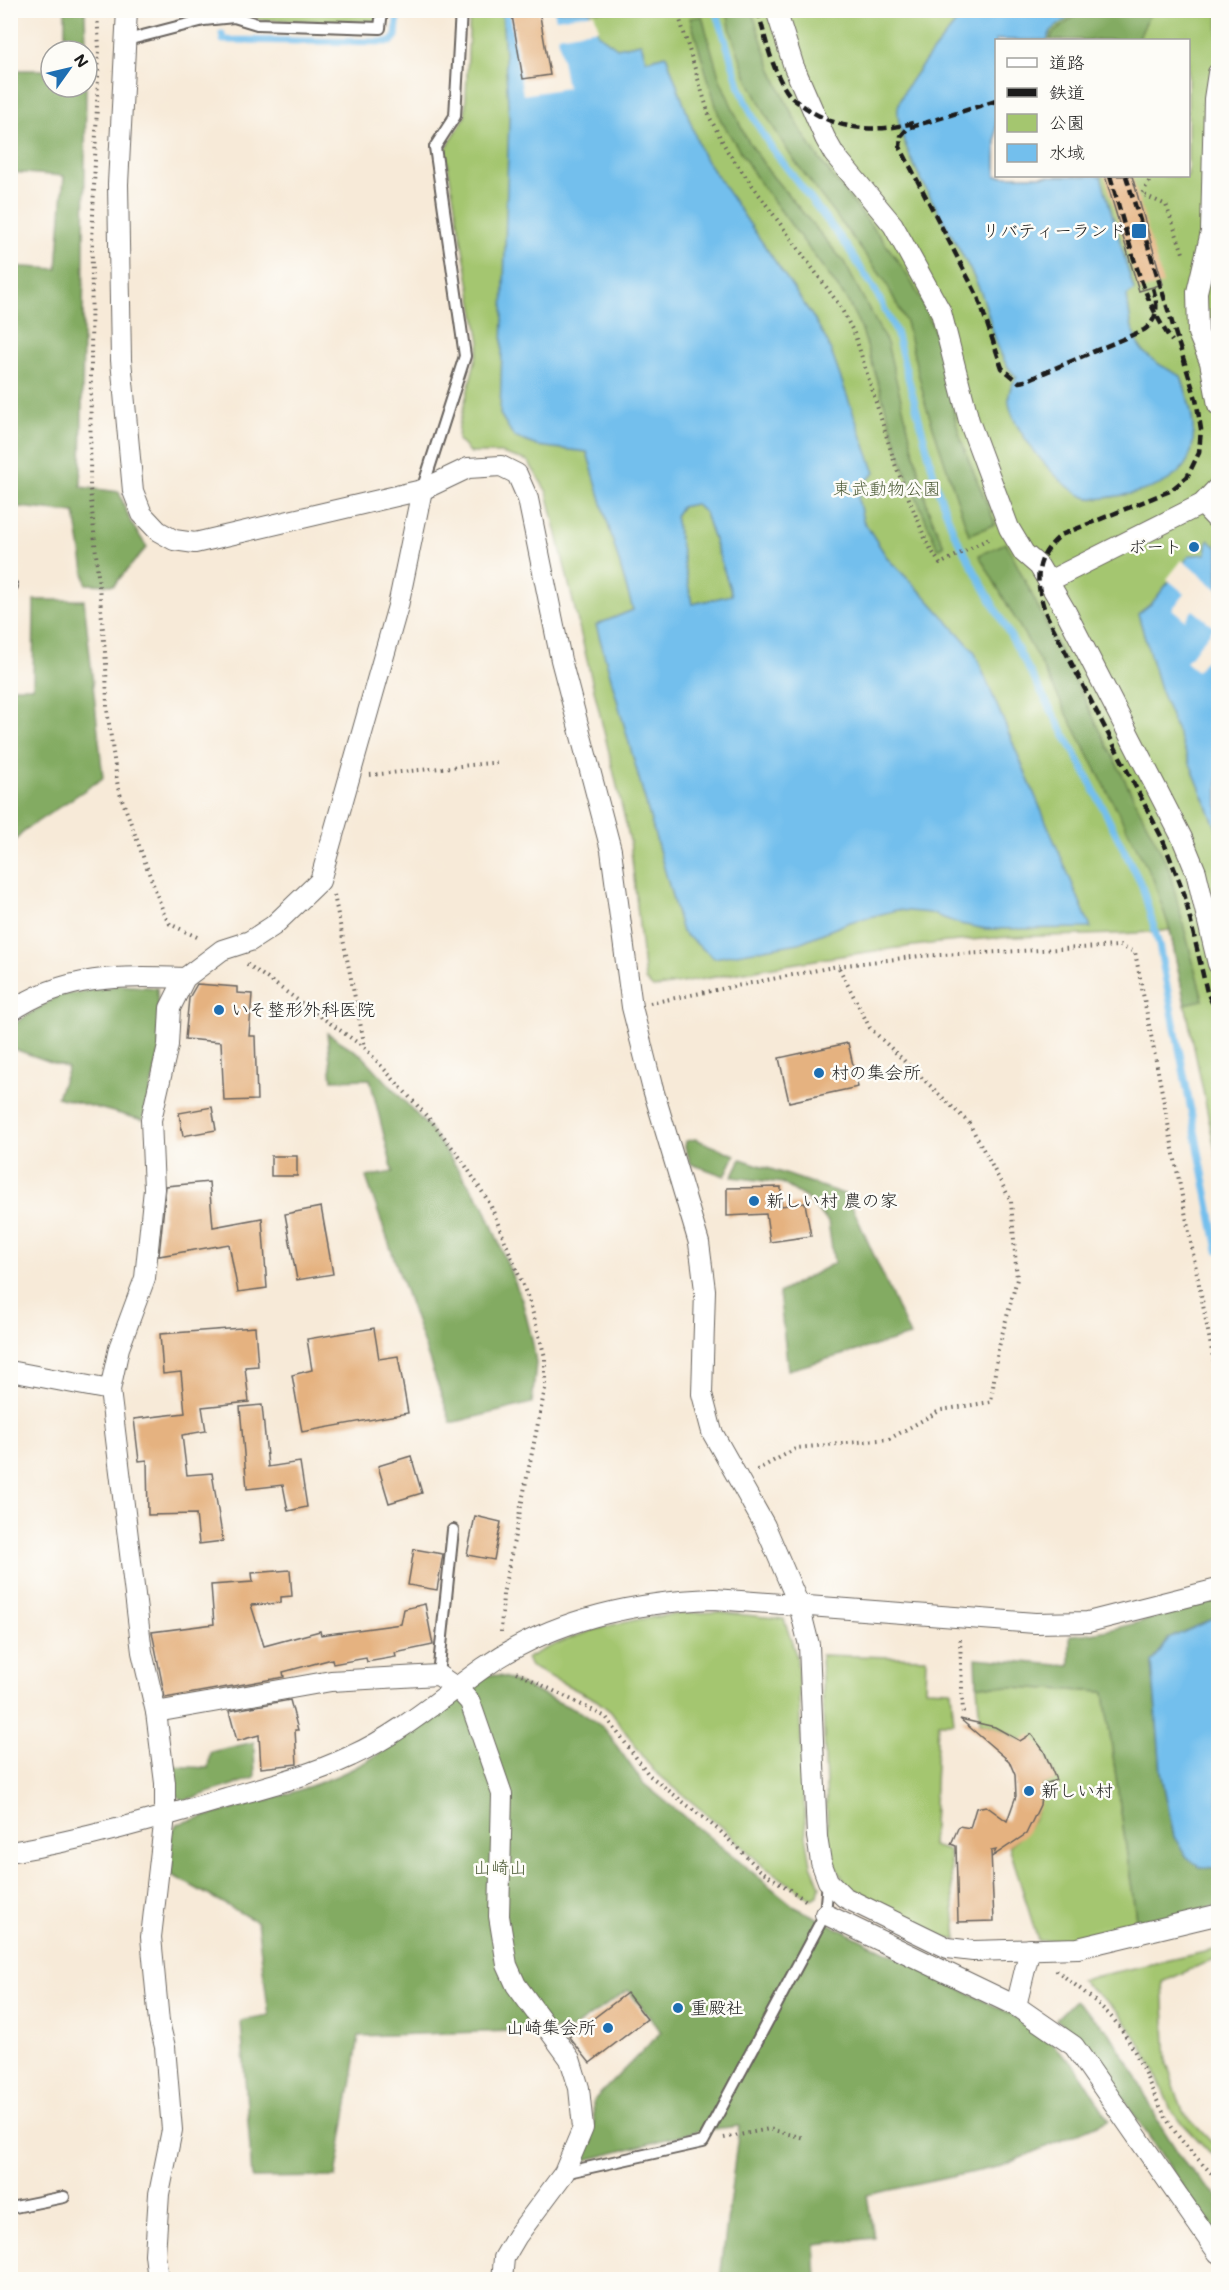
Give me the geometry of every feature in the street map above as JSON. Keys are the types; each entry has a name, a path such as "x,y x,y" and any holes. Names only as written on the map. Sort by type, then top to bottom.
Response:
{"street":[{"path":"127,10 118,184 121,360 133,491 142,514 158,531 174,540 195,543 422,490 468,468 501,466 517,474 528,499 561,660 611,850 632,1007 652,1086 699,1243 705,1290 702,1394 712,1431 765,1526 799,1605 809,1646 817,1837 821,1862 828,1881 844,1896 948,1948 973,1951 1078,1948 1216,1915"},
{"path":"776,10 794,67 825,138 834,154 893,225 920,270 940,312 969,421 1009,528 1024,553 1039,566 1049,581 1182,838 1196,872 1218,964"},
{"path":"1218,73 1214,99 1211,232 1197,292 1198,333 1210,362 1218,405"},
{"path":"1049,581 1202,504 1218,488"},
{"path":"158,2280 155,2254 159,2194 172,2130 165,2047 159,2022 151,1937 165,1816 165,1783 156,1712 142,1652 110,1390 119,1348 145,1278 154,1189 151,1120 168,1045 170,1008 185,978 222,950 250,941 273,927 320,881 398,606 422,490"},
{"path":"1202,504 1218,521"},
{"path":"10,1012 55,987 120,976 185,978"},
{"path":"10,1371 110,1390"},
{"path":"10,1852 44,1847 165,1816 288,1780 353,1755 457,1688 504,1654 541,1634 578,1620 682,1600 714,1599 1035,1623 1088,1622 1218,1589"},
{"path":"156,1712 331,1681 438,1675 457,1688 470,1702 502,1794 499,1916 507,1965 516,1985 570,2059 579,2088 583,2128 564,2173 517,2236 504,2258 501,2280"},
{"path":"825,1914 1016,2006 1057,2033 1085,2059 1218,2253"},
{"path":"1016,2006 1030,1949"}],"lane":[{"path":"127,40 204,20 234,17 257,24 380,28 382,10"},
{"path":"422,490 465,356 435,147 455,116 461,10"},
{"path":"438,1675 453,1530"},
{"path":"564,2173 703,2142 825,1914 828,1881"},
{"path":"10,2208 64,2197"}],"path":[{"path":"97,10 99,49 92,243 90,488 106,663 107,709 118,788 164,914 170,924 236,956 365,1048 433,1123 462,1160 490,1204 540,1335 545,1357 544,1389 503,1594 501,1636 504,1654"},
{"path":"677,10 710,118 728,152 840,306 855,335 896,467 927,543 940,564 990,538"},
{"path":"1151,177 1142,194 1166,205 1186,260"},
{"path":"351,777 501,762"},
{"path":"327,862 365,1048"},
{"path":"632,1007 838,966 920,956 1120,946 1135,952 1218,1383"},
{"path":"738,1481 797,1448 889,1439 941,1410 991,1402 998,1350 1017,1280 1011,1201 969,1123 870,1028 838,966"},
{"path":"959,1617 963,1714"},
{"path":"483,1668 506,1668 588,1706 606,1717 649,1775 720,1831 760,1870 825,1914"},
{"path":"1030,1949 1108,2013 1119,2026 1136,2053 1163,2113 1188,2148 1218,2180"},
{"path":"703,2142 769,2128 804,2138"}],"green space":[{"path":"1082,10 1151,11 1138,39 1050,39 1053,33"},
{"path":"65,11 85,11 86,39 65,39"},
{"path":"251,11 378,11 377,22 259,20"},
{"name":"東武動物公園","path":"470,11 1218,11 1218,1164 1170,930 1126,934 1018,937 910,946 653,988 645,980 630,841 547,492 528,461 501,453 470,453 458,440 459,425 480,342 445,150 465,117"},
{"path":"727,11 752,11 792,115 826,168 901,265 914,286 931,322 944,366 957,426 995,524 969,535 926,406 906,322 885,281 791,156 767,117 747,78 731,32"},
{"path":"702,16 719,77 745,136 769,172 844,262 887,343 928,509 944,546 938,549 904,468 862,330 847,300 758,180 720,119 690,18"},
{"path":"11,70 39,70 39,99 86,99 81,487 119,492 131,523 147,547 114,585 86,584 75,513 11,506 11,266 57,269 64,176 11,172"},
{"path":"1006,543 1168,866 1203,1000 1185,1004 1170,930 1153,879 1041,664 979,555"},
{"path":"34,600 84,600 103,778 25,830 11,845 11,687 33,687"},
{"path":"120,985 157,988 160,1052 143,1120 57,1097 68,1068 11,1048 11,1026 57,996"},
{"path":"327,1033 362,1055 429,1128 484,1206 522,1300 532,1339 536,1363 532,1403 451,1423 366,1177 393,1172 370,1079 332,1080"},
{"path":"695,1139 735,1155 725,1176 691,1164 685,1147 686,1141"},
{"path":"741,1159 847,1195 910,1336 788,1370 779,1293 834,1263 828,1222 806,1198 782,1183 732,1177"},
{"path":"1218,1600 1218,1617 1168,1639 1152,1663 1161,1771 1174,1837 1200,1867 1218,1868 1218,1906 1137,1925 1104,1692 977,1685 976,1658 1070,1666 1070,1635 1126,1626"},
{"path":"718,1612 784,1619 797,1658 806,1835 811,1864 820,1886 818,1896 811,1899 762,1865 722,1827 653,1770 611,1712 596,1700 531,1667 527,1658 572,1637 620,1623 669,1615"},
{"path":"821,1655 926,1658 925,1689 951,1690 954,1723 938,1723 932,1846 949,1851 957,1940 945,1938 848,1886 833,1862 828,1840"},
{"name":"山崎山","path":"488,1674 504,1677 582,1713 604,1728 643,1783 795,1907 1011,2014 1050,2042 1076,2067 1109,2120 1002,2166 867,2195 874,2238 815,2244 817,2279 720,2279 739,2126 697,2131 587,2160 581,2154 594,2123 593,2101 661,2032 628,1990 572,2029 359,2036 336,2177 252,2178 241,2021 269,2016 257,1922 172,1875 171,1833 177,1824 288,1794 352,1769 388,1749"},
{"path":"977,1685 1104,1692 1137,1925 1076,1939 1038,1941 1009,1846 1023,1834 1033,1820 1039,1804 1042,1785 1056,1779 1044,1751 995,1727 980,1723"},
{"path":"254,1742 255,1778 183,1801 176,1795 172,1766 208,1768 210,1752"},
{"path":"1218,1949 1218,1957 1163,1982 1167,2064 1183,2112 1218,2149 1218,2161 1172,2112 1147,2054 1119,2012 1080,1980"},
{"path":"1075,2000 1109,2032 1136,2076 1159,2123 1186,2165 1218,2197 1218,2238 1088,2047 1056,2019"}],"water":[{"path":"502,11 590,11 598,34 617,48 641,43 646,60 666,55 702,154 815,320 828,343 875,473 865,482 858,499 863,520 888,559 926,597 974,651 1091,928 986,929 960,924 930,913 897,910 850,922 799,943 714,958 682,932 596,625 633,610 587,452 537,446 514,437 500,414 509,118","holes":["695,504 705,513 732,595 692,604 675,516 681,507"]},
{"path":"965,11 1077,11 1051,31 1047,39 995,39 995,177 1101,177 1134,290 1127,296 1135,337 1139,346 1154,361 1181,376 1188,398 1193,436 1191,452 1184,466 1172,478 1155,487 1130,494 1095,499 1085,497 1062,482 1050,470 1018,427 1009,402 1009,395 1017,377 999,350 975,278 919,175 907,150 900,127 898,108 901,98 927,59"},
{"path":"1208,540 1218,548 1218,833 1160,689 1138,614 1152,603 1190,555 1206,554"},
{"path":"1218,1617 1218,1868 1200,1867 1187,1857 1174,1837 1161,1771 1152,1663 1168,1639"}],"pier":[{"path":"509,11 554,11 556,19 594,13 599,29 558,36 567,88 523,95"},
{"path":"1182,560 1218,590 1218,645 1197,671 1186,662 1214,627 1193,610 1185,620 1172,609 1185,594 1167,579"}],"building":[{"path":"511,10 539,10 550,75 523,79"},
{"path":"1105,177 1132,177 1163,284 1139,291"},
{"path":"197,984 237,987 237,993 252,994 249,1036 255,1036 257,1100 224,1101 221,1042 185,1039 189,998"},
{"name":"村の集会所","path":"848,1043 858,1087 789,1102 779,1058"},
{"path":"212,1107 216,1130 183,1136 179,1113"},
{"path":"271,1156 297,1156 297,1176 271,1176"},
{"path":"209,1182 213,1227 262,1218 267,1288 238,1292 229,1244 159,1256 166,1186"},
{"path":"781,1187 781,1206 805,1203 811,1236 770,1242 766,1214 727,1216 727,1188"},
{"path":"321,1207 333,1274 297,1280 285,1214"},
{"path":"255,1327 258,1366 245,1367 249,1402 202,1407 206,1431 182,1435 187,1475 212,1473 223,1541 199,1544 196,1514 148,1515 147,1460 139,1461 134,1419 185,1413 181,1372 163,1374 160,1334"},
{"path":"374,1328 379,1359 398,1356 408,1413 302,1432 292,1375 312,1370 307,1339"},
{"path":"262,1405 268,1467 300,1462 307,1507 288,1511 283,1485 247,1489 240,1407"},
{"path":"411,1456 422,1493 389,1503 378,1466"},
{"path":"475,1516 501,1522 494,1560 467,1555"},
{"path":"414,1549 443,1554 437,1590 408,1585"},
{"path":"290,1570 292,1596 281,1597 281,1603 251,1605 264,1646 320,1631 321,1635 401,1624 404,1609 425,1604 433,1645 395,1653 396,1657 367,1662 366,1658 333,1664 332,1659 283,1672 284,1677 165,1698 152,1632 214,1624 211,1585 253,1582 252,1573"},
{"path":"290,1700 298,1730 295,1730 297,1764 261,1768 259,1735 237,1741 229,1711"},
{"path":"960,1719 995,1727 1020,1741 1031,1734 1044,1751 1056,1780 1042,1785 1040,1805 1026,1834 993,1856 996,1850 991,1851 994,1921 958,1922 956,1846 951,1844 959,1826 970,1828 976,1808 986,1806 1007,1821 1016,1796 1015,1775 1009,1761"},
{"name":"山崎集会所","path":"627,1993 647,2019 590,2063 569,2037"}],"waterway":[{"path":"222,34 223,40 391,42 396,36 398,10"},
{"path":"716,10 740,88 753,117 770,146 846,245 875,290 896,332 938,490 954,533 1084,770 1142,886 1159,945 1218,1250"}],"railway":[{"path":"758,10 774,67 785,88 796,101 831,121 858,128 885,128 913,123"},
{"path":"995,101 908,128 901,136 900,147 978,297 1002,368 1019,382 1025,381 1144,330 1155,316 1156,300 1153,288"},
{"path":"1110,177 1142,282 1150,303 1172,341"},
{"path":"1126,177 1196,399 1201,429 1199,453 1187,477 1170,491 1061,535 1045,553 1041,562 1040,592 1046,614 1162,838 1184,893 1207,992 1218,1015"}],"place":[{"name":"リバティーランド","path":"1139,231"},
{"name":"ボート","path":"1194,547"},
{"name":"いそ整形外科医院","path":"219,1010"},
{"name":"村の集会所","path":"819,1073"},
{"name":"新しい村 農の家","path":"754,1201"},
{"name":"新しい村","path":"1029,1791"},
{"name":"重殿社","path":"678,2008"},
{"name":"山崎集会所","path":"608,2028"}]}
